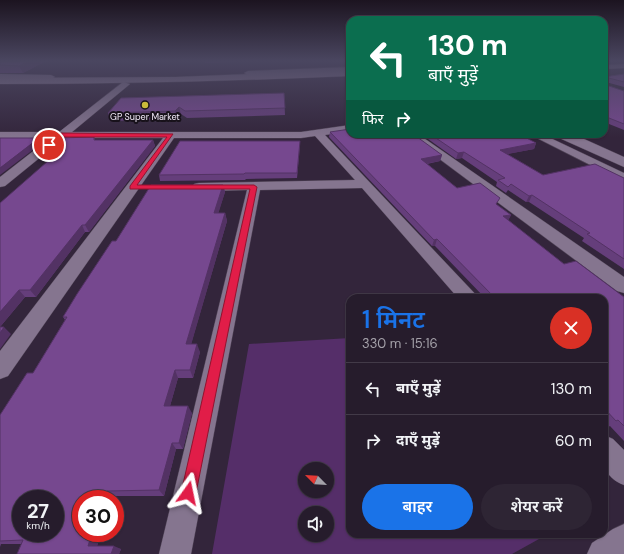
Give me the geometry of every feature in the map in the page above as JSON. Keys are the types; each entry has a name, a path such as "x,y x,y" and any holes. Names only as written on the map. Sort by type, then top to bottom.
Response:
{"street":[{"path":"0,183 122,87"},
{"path":"0,135 301,135 346,129"},
{"path":"318,133 465,294"},
{"path":"0,369 140,187 171,135"},
{"path":"417,138 624,286"},
{"path":"542,138 624,178"},
{"path":"571,138 624,163"},
{"path":"597,138 624,150"},
{"path":"186,187 366,184"},
{"path":"175,554 254,187"},
{"path":"608,452 624,470"},
{"path":"603,554 624,540"}],"shaded area":[{"path":"346,338 346,538 541,538 512,554 212,554 249,344"}],"building":[{"path":"608,87 624,91 624,124 608,118"},
{"path":"284,93 285,108 185,111 179,107 175,111 108,113 121,98"},
{"path":"346,130 346,138 419,138 442,155 421,159 457,188 480,183 500,198 496,204 511,215 503,216 564,264 576,261 624,297 624,426 618,420 616,421 608,412 608,294 491,294 437,239 434,240 330,132"},
{"path":"94,137 94,140 153,140 85,225 82,225 30,290 19,290 0,312 0,203 64,147 57,138"},
{"path":"0,138 39,138 0,168"},
{"path":"436,138 527,138 536,143 500,150 543,175 595,164 624,178 624,259 587,234 590,233 532,195 529,196 511,184 508,187 498,180 505,178 464,152 458,153"},
{"path":"180,141 300,141 297,173 159,175"},
{"path":"151,185 223,185 214,213 225,213 186,344 197,344 190,370 175,370 164,406 188,406 179,443 172,443 159,490 72,490 72,542 89,542 88,546 114,546 111,554 17,554 22,542 64,542 64,490 12,490 12,540 0,541 0,415 27,373 33,373 67,317 63,317 112,241 116,241"},
{"path":"0,327 4,327 0,333"}],"place":[{"name":"GP Super Market","path":"145,105"}],"route":[{"path":"49,145 61,135 171,135 132,187 254,187 188,493"}]}
